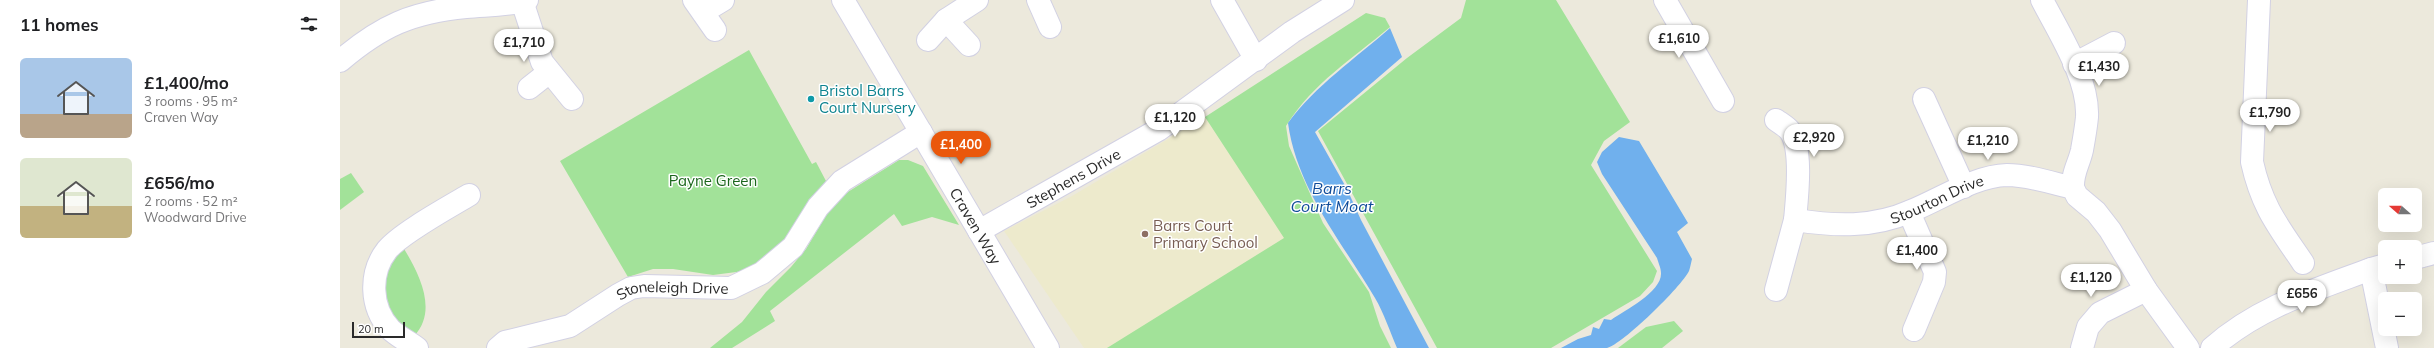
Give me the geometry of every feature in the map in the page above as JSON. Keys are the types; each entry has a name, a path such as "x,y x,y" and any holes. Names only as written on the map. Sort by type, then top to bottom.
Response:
{"street":[{"path":"704,14 723,0"},
{"name":"Craven Way","path":"844,0 1048,348"},
{"path":"928,40 946,20 977,0"},
{"path":"1038,0 1050,27"},
{"path":"1222,0 1256,60"},
{"name":"Stephens Drive","path":"979,231 1158,130 1256,60 1292,32 1343,0"},
{"path":"1665,0 1723,101"},
{"path":"2042,0 2074,64 2086,99 2087,115 2082,151 2072,178 2073,188 2077,196 2096,212 2110,230 2146,290 2188,348"},
{"path":"2260,0 2252,162 2258,188 2266,207 2303,263"},
{"path":"340,61 366,39 401,20 444,4 524,1 531,35 548,72 572,99"},
{"path":"946,20 969,45"},
{"path":"2074,64 2114,43"},
{"path":"529,88 548,72"},
{"path":"1924,99 1964,187"},
{"path":"1776,120 1790,132 1795,143 1799,178 1795,220 1776,290"},
{"name":"Stoneleigh Drive","path":"498,348 505,342 570,326 631,288 644,286 731,288 762,273 793,247 818,207 842,181 921,132"},
{"name":"Stourton Drive","path":"1795,220 1832,225 1862,225 1909,212 1964,187 1994,177 2008,175 2073,188"},
{"path":"417,348 390,329 377,310 374,291 376,270 388,250 398,240 469,195"},
{"path":"1909,212 1935,272 1934,282 1914,330"},
{"path":"2422,256 2434,253"},
{"path":"2212,348 2232,331 2270,308 2378,267"},
{"path":"2380,284 2387,348"},
{"path":"2082,348 2088,327 2100,313 2146,290"}],"shaded area":[{"name":"Barrs Court Primary School","path":"1205,117 1285,238 1299,348 1084,348 1004,231 1072,196"}],"green space":[{"path":"1466,0 1556,0 1630,122 1604,141 1591,165 1657,271 1653,282 1640,296 1551,348 1437,348 1318,131 1407,58 1461,18"},
{"path":"1366,13 1385,18 1390,27 1321,84 1297,110 1286,126 1289,146 1323,223 1369,292 1380,326 1391,348 1107,348 1284,238 1205,117"},
{"name":"Payne Green","path":"749,50 812,164 816,162 826,181 792,234 752,270 713,275 673,269 653,269 628,277 560,161"},
{"path":"899,160 908,160 923,166 959,225 932,217 902,226 894,214 770,311 775,321 732,348 710,348 742,322 766,292 791,267 806,249 828,212 843,195"},
{"path":"351,173 364,192 340,210 340,179"},
{"path":"403,247 415,268 424,291 425,315 421,326 414,336 399,323 388,307 384,298 383,279 386,266"},
{"path":"1674,321 1683,331 1662,348 1618,348 1646,327"}],"water":[{"name":"Barrs Court Moat","path":"1390,28 1402,57 1315,132 1347,189 1361,220 1429,348 1397,348 1378,304 1322,214 1311,193 1293,147 1288,123 1323,84"},
{"path":"1619,137 1639,141 1688,223 1677,232 1692,259 1689,271 1675,289 1651,314 1615,344 1607,348 1561,348 1578,339 1591,335 1593,327 1599,329 1604,319 1611,320 1642,300 1656,287 1660,280 1661,271 1657,258 1602,174 1597,162 1602,152"}],"place":[{"name":"Bristol Barrs Court Nursery","path":"811,99"},
{"name":"Barrs Court Primary School","path":"1145,234"}]}
